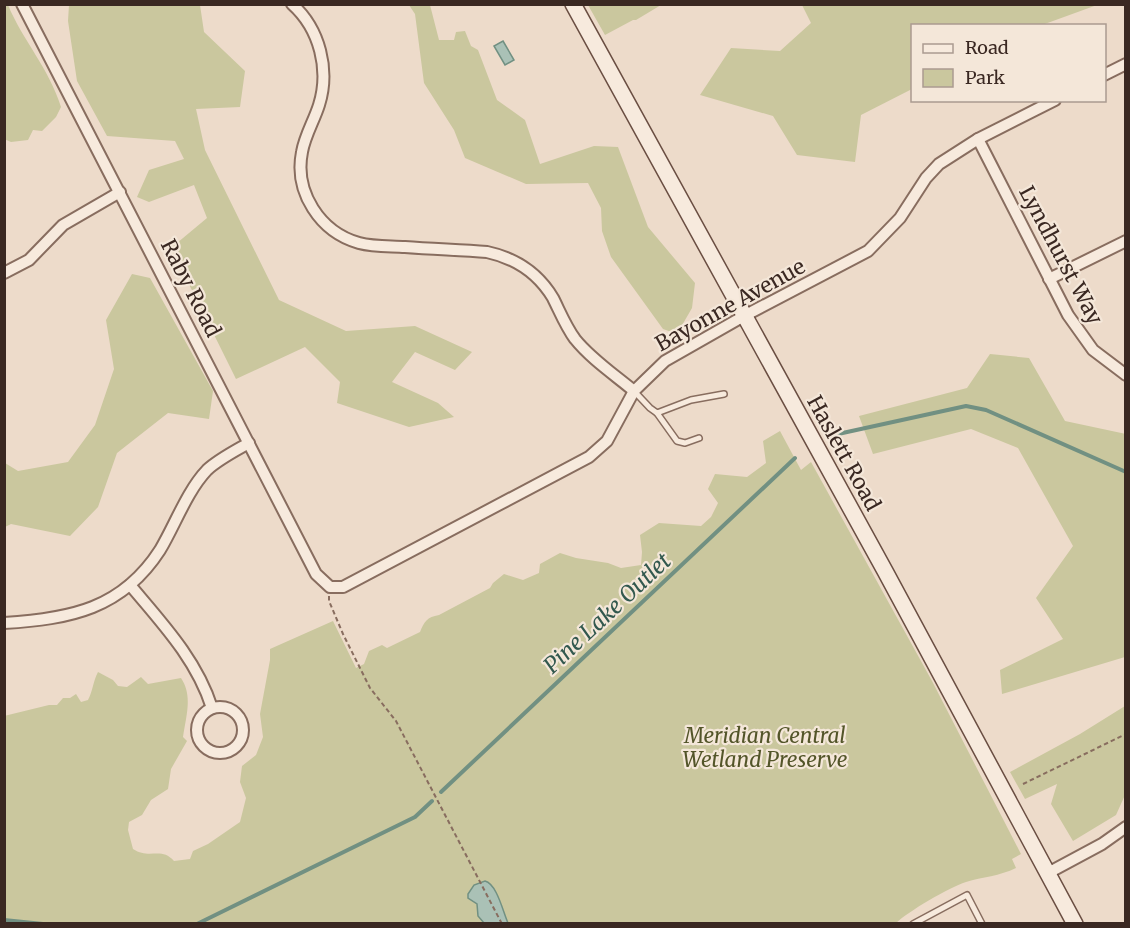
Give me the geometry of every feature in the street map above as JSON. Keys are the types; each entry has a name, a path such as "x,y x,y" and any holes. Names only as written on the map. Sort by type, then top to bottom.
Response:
{"main road":[{"name":"Haslett Road","path":"573,4 914,624 1075,924"}],"street":[{"name":"Raby Road","path":"22,4 316,574 330,587"},
{"path":"292,4 310,27 322,59 322,93 303,144 300,165 306,196 324,222 340,235 369,245 487,252 510,259 539,279 580,344 634,391"},
{"path":"1106,74 1125,64"},
{"name":"Bayonne Avenue","path":"330,587 343,586 590,457 607,441 634,391 670,357 868,251 900,218 926,178 939,164 978,140 1050,102"},
{"name":"Lyndhurst Way","path":"978,140 1080,334 1093,350 1125,375"},
{"path":"4,273 29,260 63,225 120,192"},
{"path":"1050,279 1125,241"},
{"path":"4,623 62,618 101,604 130,585 160,550 205,472 213,464 249,442"},
{"path":"130,585 175,639 198,673 212,708"},
{"path":"212,708 230,709 240,717 242,722 244,728 242,740 228,752 211,751 205,748 199,738 197,726 199,720 212,708"},
{"path":"1048,873 1102,844 1125,827"}],"lane":[{"path":"634,391 645,404 657,412 677,441 682,443 699,438"},
{"path":"657,412 691,400 724,394"},
{"path":"913,924 923,921 967,895 982,924"}],"path":[{"path":"330,587 329,602 347,643 370,688 396,721 502,924"},
{"path":"1023,784 1125,734"}],"green space":[{"path":"4,5 8,5 43,67 61,107 56,117 42,131 33,130 28,140 11,142 4,139"},
{"path":"69,5 200,5 204,32 245,71 240,107 196,109 205,150 279,300 346,331 415,326 472,352 455,370 415,352 392,382 438,403 454,417 409,427 337,403 340,382 305,347 236,379 171,248 207,218 194,185 149,202 137,197 149,170 184,159 175,141 107,136 77,81 68,21"},
{"path":"409,5 430,5 439,40 454,40 456,32 465,31 471,46 478,50 497,100 525,120 540,164 594,146 618,147 648,227 695,283 692,308 677,334 663,329 611,257 602,231 601,208 588,183 526,184 465,158 454,130 424,83 415,14"},
{"path":"588,5 661,5 605,35"},
{"path":"802,5 1097,5 1045,24 911,24 911,90 861,115 855,162 797,155 773,116 700,95 731,48 780,51 811,23"},
{"path":"132,274 150,278 213,391 209,419 168,413 117,453 98,507 70,536 11,524 5,527 5,463 18,471 68,462 95,425 114,369 106,320"},
{"path":"990,354 1029,358 1065,421 1126,434 1125,657 1002,694 1000,670 1063,639 1036,598 1073,546 1018,448 971,429 873,454 859,416 967,388"},
{"name":"Meridian Central Wetland Preserve","path":"780,431 801,470 811,462 932,681 1021,854 1012,859 1016,868 958,885 919,906 896,923 5,923 4,716 57,705 63,698 70,698 76,694 81,702 88,700 98,672 113,680 118,686 127,687 141,677 148,684 181,678 188,699 183,737 187,741 171,769 168,789 151,800 142,815 129,822 128,830 133,849 139,852 164,854 174,861 190,859 193,851 208,844 240,822 246,798 240,782 242,766 256,755 263,737 260,714 270,649 333,621 356,668 364,664 369,651 382,645 387,648 420,632 429,619 490,588 504,574 523,580 539,573 540,564 560,553 621,568 641,565 640,535 659,523 701,526 711,517 718,503 708,489 715,474 747,477 766,463 763,441"},
{"path":"1125,706 1125,795 1116,815 1073,841 1051,804 1057,784 1025,799 1010,772 1080,734"}],"shaded area":[{"path":"503,41 514,60 505,65 494,46"},
{"path":"485,881 493,887 508,923 484,923 478,916 477,904 468,898 474,885"}],"waterway":[{"name":"Pine Lake Outlet","path":"838,434 966,406 986,410 1126,472"},
{"name":"Pine Lake Outlet","path":"441,792 795,458"},
{"name":"Pine Lake Outlet","path":"197,924 415,817 432,801"},
{"name":"Pine Lake Outlet","path":"4,920 43,924"}]}
